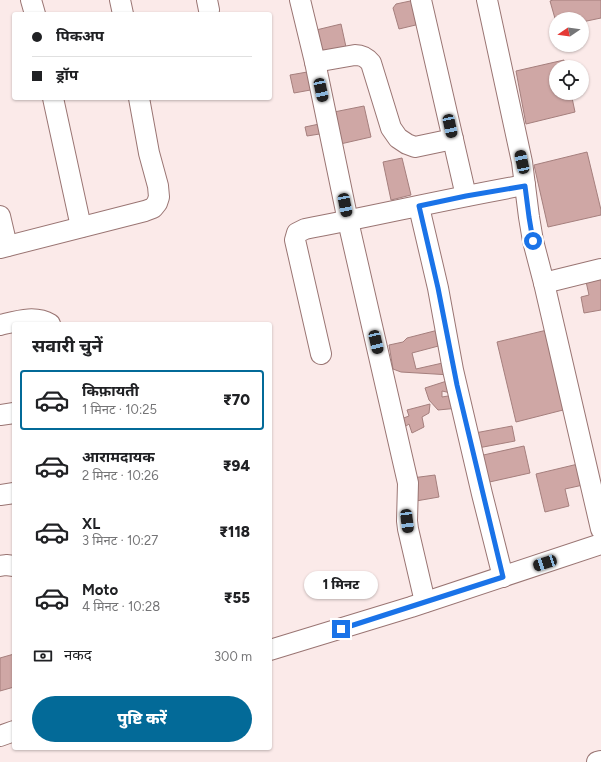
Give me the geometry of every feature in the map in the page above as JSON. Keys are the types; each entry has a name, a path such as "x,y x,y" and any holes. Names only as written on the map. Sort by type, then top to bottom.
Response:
{"street":[{"path":"32,0 34,12"},
{"path":"120,0 123,12"},
{"path":"300,0 315,62 348,221 408,484 408,530 425,602"},
{"path":"421,0 466,196"},
{"path":"487,0 522,162 533,241 601,529"},
{"path":"315,62 355,55 361,55 367,58 371,63 391,128 398,138 415,147 453,139"},
{"path":"53,100 81,227"},
{"path":"0,216 3,247 153,208 159,197 158,186 149,153 139,100"},
{"path":"321,354 295,240 295,236 300,230 466,196 525,186"},
{"path":"419,206 438,288 457,385 503,577"},
{"path":"544,283 601,269"},
{"path":"18,322 35,319 44,320 47,322"},
{"path":"0,325 12,323"},
{"path":"0,415 12,413"},
{"path":"0,495 12,493"},
{"path":"272,649 425,602 601,544"},
{"path":"0,566 12,566"},
{"path":"0,736 12,732"},
{"path":"597,762 601,761"}],"building":[{"path":"415,0 424,23 399,29 393,8 396,4"},
{"path":"601,0 601,18 589,21 589,12 553,12 550,1"},
{"path":"341,24 346,47 317,53 312,31"},
{"path":"549,63 549,100 572,100 575,112 526,124 516,71"},
{"path":"313,71 316,89 294,93 290,75"},
{"path":"364,106 371,137 336,145 334,112"},
{"path":"324,123 326,133 307,136 305,127"},
{"path":"587,152 601,215 548,227 534,165"},
{"path":"402,158 411,195 391,200 383,162"},
{"path":"601,273 601,310 584,313 581,297 589,295 585,277"},
{"path":"442,329 446,344 412,353 416,369 447,362 451,375 401,372 393,369 389,345 403,342 407,338"},
{"path":"547,330 567,409 516,422 497,342"},
{"path":"453,379 451,393 442,391 442,397 454,395 459,408 438,410 429,400 425,388"},
{"path":"430,404 429,413 422,417 424,427 412,433 409,424 403,428 401,419 409,416 407,410"},
{"path":"512,426 515,441 478,448 475,433"},
{"path":"524,446 530,473 485,483 479,456"},
{"path":"578,464 583,485 565,489 569,506 545,512 536,474"},
{"path":"435,475 439,497 416,501 412,478"},
{"path":"12,655 12,688 0,691 0,658"}],"route":[{"path":"341,629 503,577 474,463 450,354 438,288 419,206 525,186 533,241"}]}
